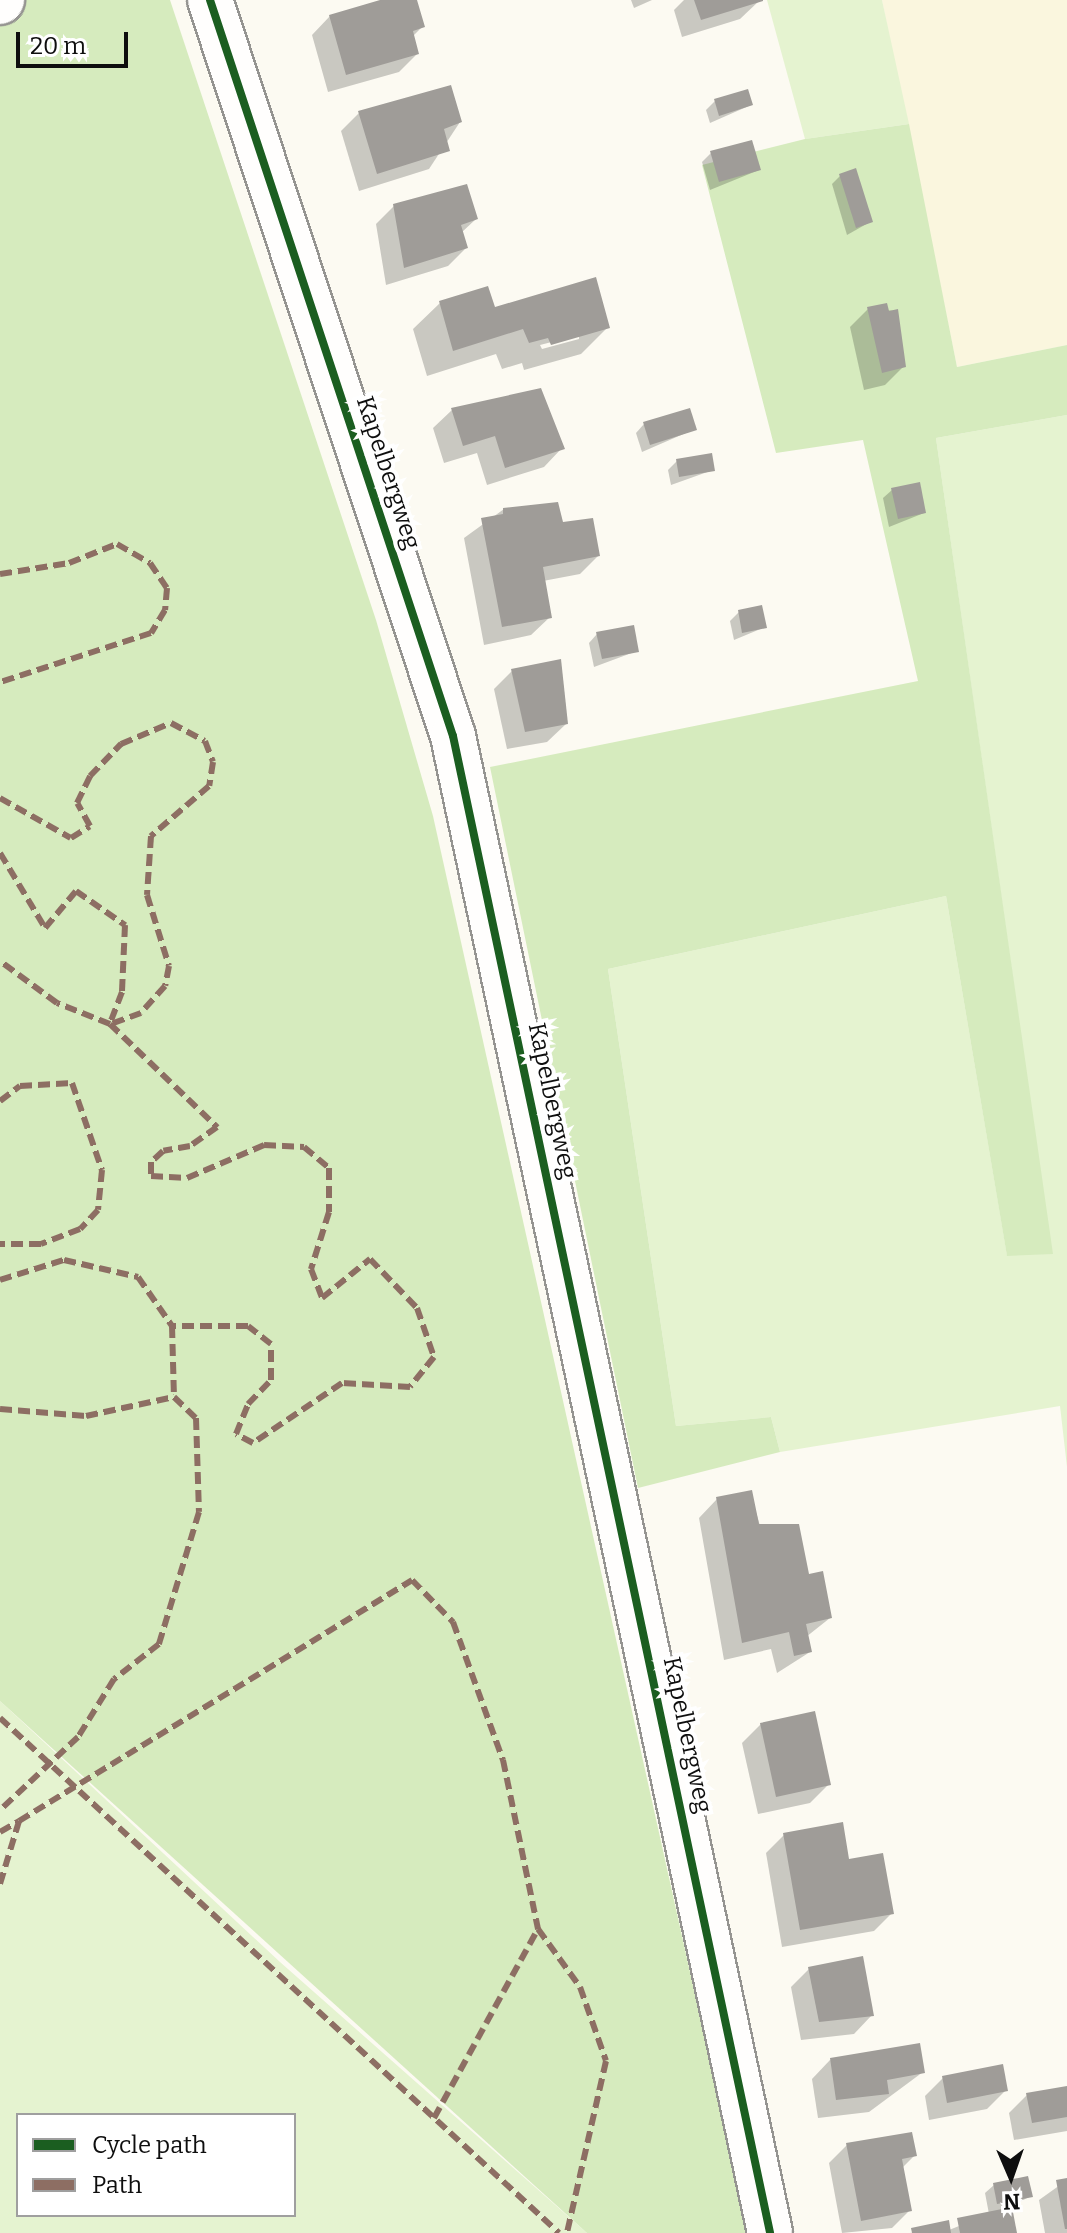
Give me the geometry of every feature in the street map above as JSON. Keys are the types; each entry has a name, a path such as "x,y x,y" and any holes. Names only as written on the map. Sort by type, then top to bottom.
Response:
{"street":[{"name":"Kapelbergweg","path":"210,0 453,736 770,2233"}],"shaded area":[{"path":"882,0 1067,0 1067,345 957,367"}],"green space":[{"path":"26,0 170,0 376,620 433,816 748,2233 587,2233 0,1701 0,20"},
{"path":"767,0 882,0 909,124 805,139"},
{"path":"909,124 957,367 1067,345 1067,415 936,438 1053,1254 1007,1256 946,896 608,969 676,1426 771,1417 780,1452 638,1488 490,767 918,681 863,440 776,453 702,165 805,139"},
{"path":"1067,415 1067,1467 1060,1406 780,1452 771,1417 676,1426 608,969 946,896 1007,1255 1052,1253 936,438"},
{"path":"0,1701 280,1962 587,2233 0,2233"}],"building":[{"path":"380,0 417,0 425,27 413,31 419,54 346,75 329,15"},
{"path":"694,0 763,0 763,1 701,20"},
{"path":"451,85 462,122 444,129 450,151 377,174 358,111"},
{"path":"748,89 753,105 719,116 714,99"},
{"path":"752,140 761,170 719,182 710,151"},
{"path":"856,168 873,222 856,228 839,174"},
{"path":"467,184 478,219 461,225 468,248 404,268 393,204"},
{"path":"596,277 610,328 551,345 548,338 529,343 523,329 453,351 439,301 488,286 495,307"},
{"path":"887,303 889,311 898,309 906,367 882,373 867,307"},
{"path":"541,388 565,449 505,468 495,436 463,446 451,408"},
{"path":"690,408 697,430 650,445 643,422"},
{"path":"712,453 715,471 679,477 676,459"},
{"path":"920,482 926,513 898,519 891,488"},
{"path":"558,502 563,522 593,518 600,556 543,567 552,618 502,627 481,518 503,514 503,508"},
{"path":"762,605 767,628 742,633 738,610"},
{"path":"634,625 639,652 602,659 596,632"},
{"path":"561,659 568,724 525,732 511,669"},
{"path":"752,1490 759,1524 799,1524 809,1574 823,1571 832,1618 806,1624 812,1652 794,1656 789,1632 742,1643 716,1497"},
{"path":"815,1711 831,1785 776,1797 760,1723"},
{"path":"843,1822 849,1859 883,1853 894,1914 800,1930 783,1833"},
{"path":"863,1956 874,2016 819,2022 808,1967"},
{"path":"920,2043 925,2073 887,2080 889,2094 836,2100 830,2058"},
{"path":"1003,2064 1008,2091 947,2103 942,2076"},
{"path":"1067,2086 1067,2117 1032,2123 1026,2093"},
{"path":"912,2132 917,2156 902,2159 912,2211 861,2221 846,2143"},
{"path":"1028,2176 1033,2197 997,2204 993,2183"},
{"path":"1067,2178 1067,2229 1065,2229 1056,2180"},
{"path":"1012,2207 1017,2233 960,2233 957,2218"},
{"path":"949,2220 951,2233 912,2233 911,2228"}],"marked path":[{"path":"0,574 69,563 117,544 150,563 167,588 165,610 151,633 0,682"},
{"path":"0,798 71,838 90,826 77,803 90,776 121,744 171,723 205,741 213,762 209,786 151,836 147,895 169,966 165,986 141,1013 110,1024 57,1003 0,961"},
{"path":"0,853 45,928 76,891 125,925 122,992 110,1024 217,1127 190,1146 163,1151 151,1162 151,1176 187,1178 264,1145 304,1147 329,1168 329,1212 311,1269 322,1298 370,1259 417,1308 434,1357 410,1387 342,1383 253,1443 236,1434 248,1404 271,1380 271,1344 248,1326 172,1326"},
{"path":"0,1101 20,1086 72,1083 102,1170 98,1210 80,1229 41,1244 0,1244"},
{"path":"0,1280 64,1260 138,1277 172,1326 174,1397 196,1418 199,1512 159,1644 114,1679 78,1737 0,1810"},
{"path":"0,1409 86,1416 174,1397"},
{"path":"0,1884 19,1821 412,1580 453,1622 503,1760 538,1929 580,1987 606,2061 567,2233"},
{"path":"0,1718 559,2233"},
{"path":"0,1832 19,1821"},
{"path":"434,2118 538,1929"}],"cycle path":[{"path":"210,0 453,736 770,2233"}]}
